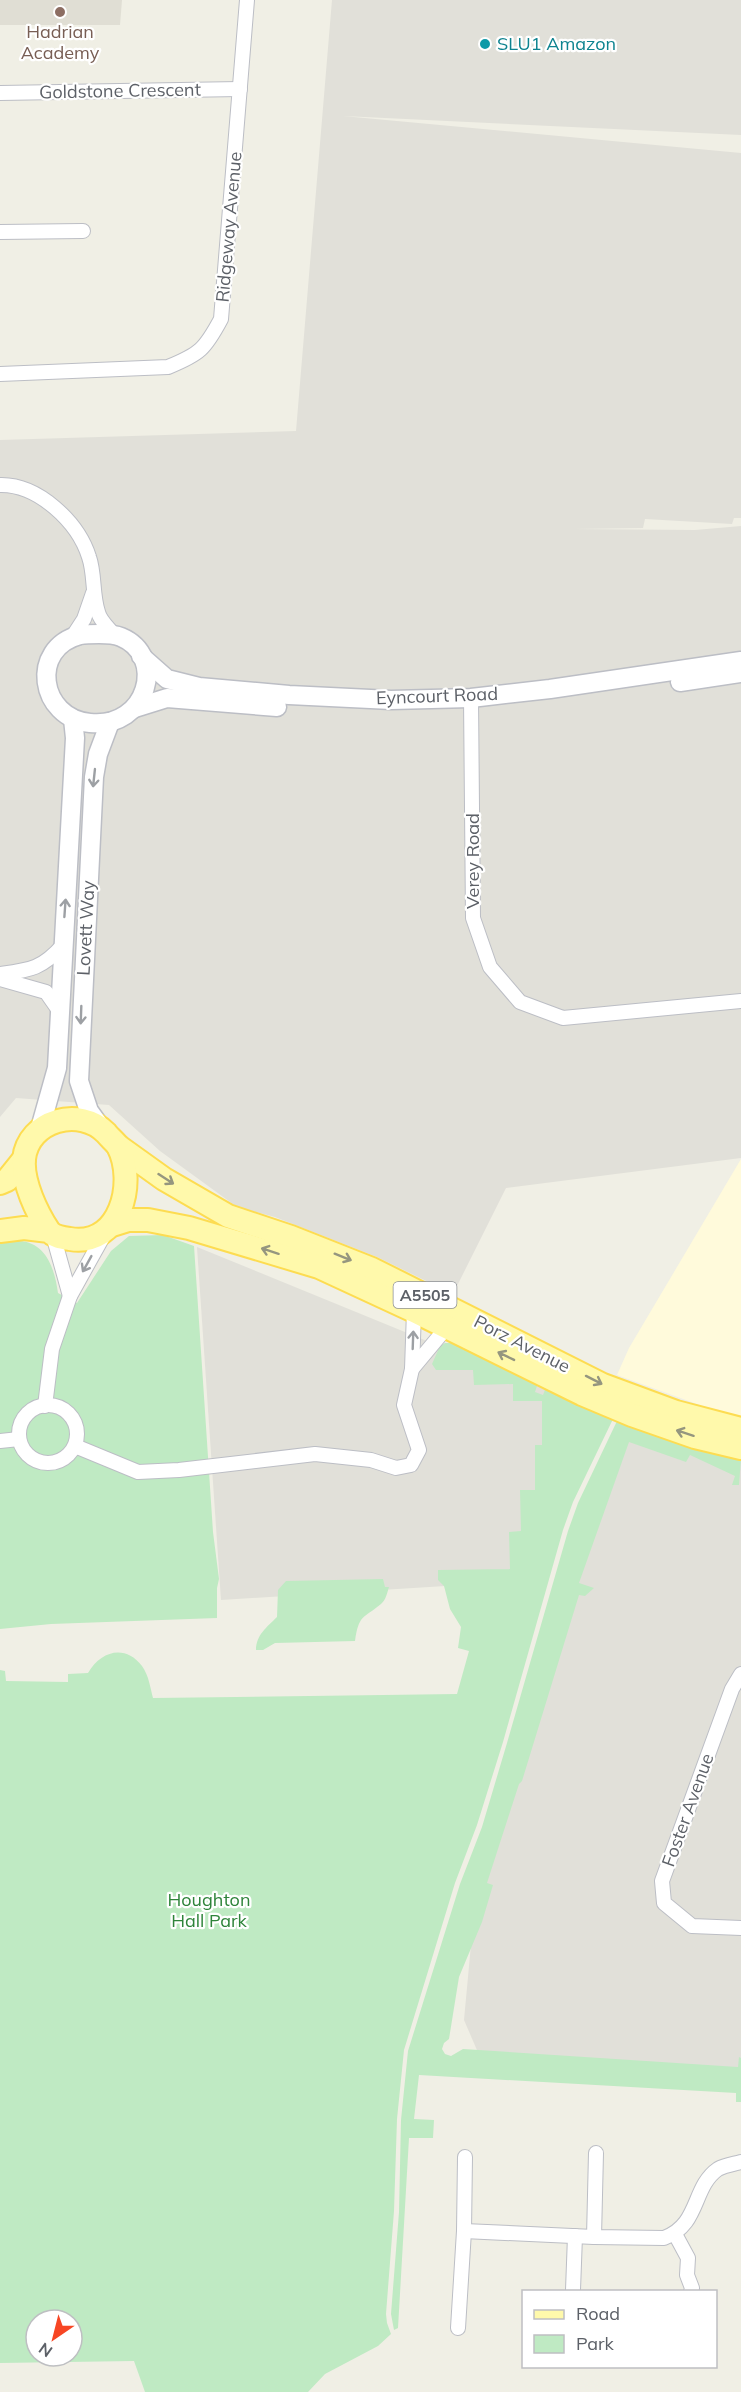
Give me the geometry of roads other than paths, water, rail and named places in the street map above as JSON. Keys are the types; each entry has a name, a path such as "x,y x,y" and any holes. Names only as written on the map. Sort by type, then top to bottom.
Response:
{"main road":[{"name":"A5505","path":"39,1132 49,1123 74,1118 86,1120 110,1138"},
{"path":"0,1183 7,1180 24,1159 29,1144 39,1132"},
{"path":"108,1229 120,1212 125,1170 110,1138"},
{"name":"Porz Avenue","path":"110,1138 164,1179 228,1216 291,1237 372,1269 603,1385 676,1412 741,1429"},
{"path":"24,1159 28,1187 39,1216 51,1233"},
{"name":"Porz Avenue","path":"108,1229 128,1220 148,1220 189,1228 252,1245 319,1267 582,1394 624,1412 695,1437 741,1448"},
{"name":"A5505","path":"0,1231 24,1228 73,1240 91,1239 108,1229"}],"street":[{"name":"Ridgeway Avenue","path":"0,374 168,368 187,360 205,347 221,319 247,0"},
{"name":"Goldstone Crescent","path":"0,93 240,89"},
{"path":"0,232 83,231"},
{"path":"0,485 10,485 40,495 77,532 89,554 98,612 114,635"},
{"path":"71,639 81,635 114,635 134,645 141,656 147,680 143,696 128,715 110,722 91,723 73,719 55,704 46,683 47,668 53,654 71,639 84,619 94,588"},
{"name":"Eyncourt Road","path":"141,656 166,679 199,687 289,695 471,703 741,660"},
{"name":"Eyncourt Road","path":"135,708 167,698 293,708 380,710 471,703 561,700 741,673"},
{"name":"Verey Road","path":"471,703 473,918 490,967 520,1002 562,1018 741,1001"},
{"name":"Lovett Way","path":"39,1132 57,1068 75,738 73,719"},
{"name":"Lovett Way","path":"110,722 98,754 94,777 79,1081 89,1111 110,1138"},
{"path":"0,974 39,967 63,945"},
{"path":"0,979 46,992 60,1012"},
{"path":"45,1406 52,1349 70,1296 108,1229"},
{"path":"51,1233 70,1296"},
{"path":"75,1446 138,1472 178,1470 315,1454 370,1460 396,1468 411,1465 418,1450 404,1406 412,1369 414,1311"},
{"path":"412,1369 447,1327"},
{"path":"45,1406 55,1406 71,1417 76,1426 75,1446 63,1459 45,1463 28,1455 19,1439 22,1421 28,1413 45,1406"},
{"path":"0,1441 19,1439"},
{"name":"Foster Avenue","path":"741,1674 732,1689 662,1881 664,1903 692,1926 741,1928"},
{"path":"594,2237 596,2153"},
{"path":"458,2328 464,2230 465,2157"},
{"path":"464,2230 653,2239 675,2234 694,2211 707,2180 719,2169 741,2162"},
{"path":"675,2234 688,2258 687,2275 692,2290"},
{"path":"573,2290 575,2236"}],"place":[{"name":"Hadrian Academy","path":"60,12"},
{"name":"SLU1 Amazon","path":"485,44"}],"park label":[{"name":"Houghton Hall Park","path":"209,1910"}]}
